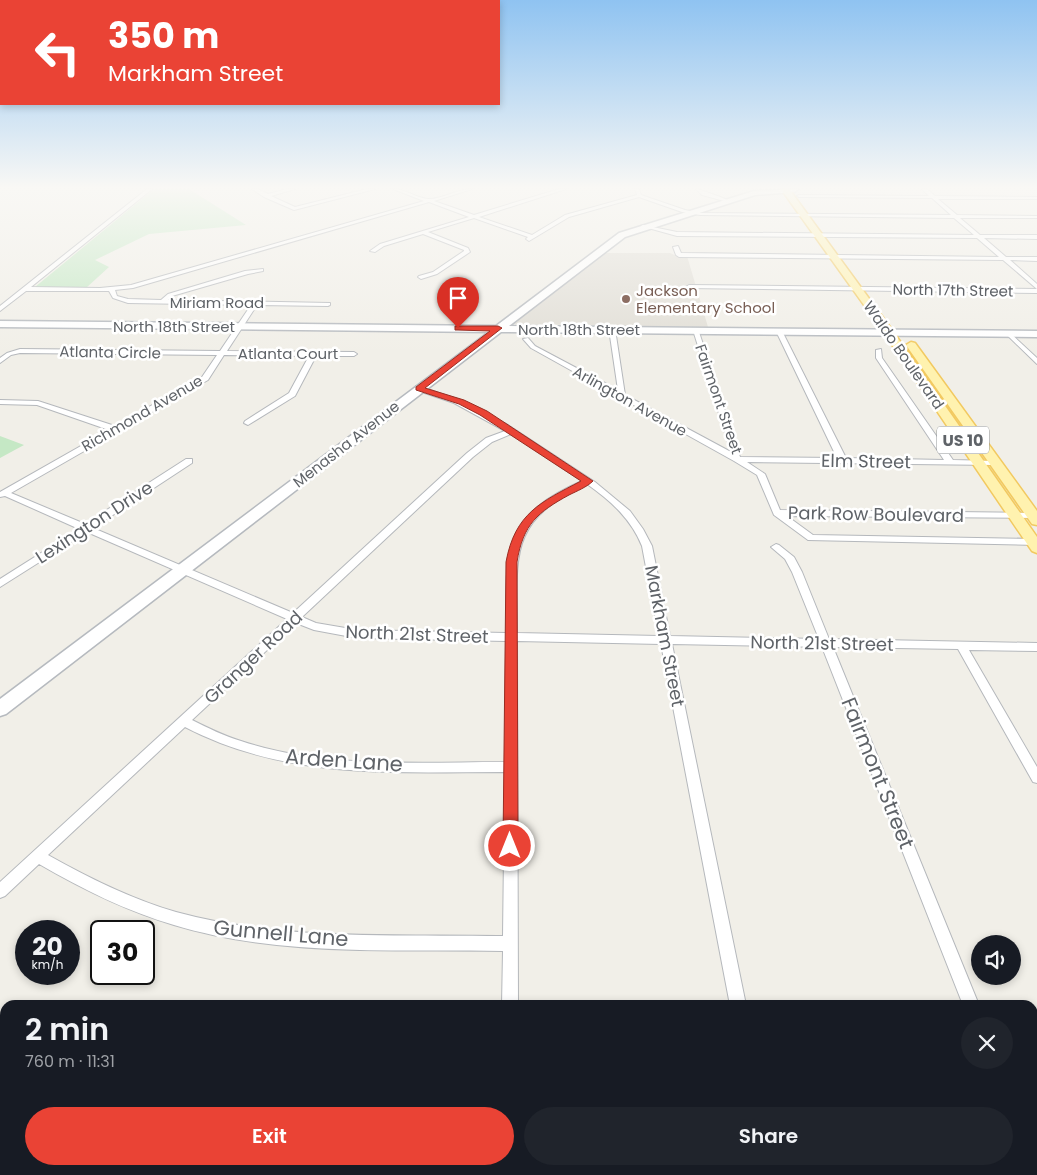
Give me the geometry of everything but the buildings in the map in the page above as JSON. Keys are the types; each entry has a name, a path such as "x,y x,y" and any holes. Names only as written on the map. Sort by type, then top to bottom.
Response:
{"main road":[{"name":"Waldo Boulevard","path":"824,244 857,289 895,329 1035,519"},
{"name":"Waldo Boulevard","path":"835,244 886,311"},
{"name":"Waldo Boulevard","path":"895,329 978,463 1036,544"}],"street":[{"path":"0,310 81,244"},
{"path":"25,289 112,290 138,285 280,244"},
{"path":"373,251 386,244"},
{"path":"421,277 435,273 467,252 466,249 453,244"},
{"name":"Menasha Avenue","path":"0,709 610,244"},
{"path":"988,244 1037,287"},
{"path":"676,247 679,255 1037,259"},
{"path":"163,301 170,295 247,272 261,270"},
{"name":"North 17th Street","path":"689,287 1037,291"},
{"name":"Miriam Road","path":"112,290 115,297 121,300 328,304"},
{"name":"Richmond Avenue","path":"2,494 205,378 256,302"},
{"name":"North 18th Street","path":"0,324 779,331 895,329 1037,334"},
{"path":"458,328 475,333 477,344"},
{"path":"612,329 622,396"},
{"name":"Fairmont Street","path":"696,330 737,459 761,474 777,513"},
{"path":"779,331 843,461"},
{"path":"1009,334 1037,362"},
{"name":"Arlington Avenue","path":"526,339 532,347 737,459"},
{"path":"879,350 879,358 950,462"},
{"name":"Atlanta Circle","path":"0,361 9,354 20,351 222,353"},
{"name":"Atlanta Court","path":"222,353 354,354"},
{"path":"248,423 292,394 313,354"},
{"name":"Markham Street","path":"419,388 462,402 588,481 628,514 647,546 737,1000"},
{"path":"0,402 38,403 115,429"},
{"name":"Granger Road","path":"0,891 470,455 489,440 511,431"},
{"name":"Elm Street","path":"737,459 995,463"},
{"name":"Lexington Drive","path":"0,584 189,461"},
{"path":"510,1000 512,562 517,538 522,528 542,506 588,481"},
{"name":"North 21st Street","path":"2,494 331,631 357,634 1037,647"},
{"name":"Park Row Boulevard","path":"777,513 1015,516 1035,519"},
{"name":"Park Row Boulevard","path":"777,513 811,538 1036,544"},
{"name":"Fairmont Street","path":"776,547 789,557 827,643 969,1000"},
{"path":"961,646 1037,778"},
{"name":"Arden Lane","path":"184,721 221,739 296,760 362,765 511,767"},
{"name":"Gunnell Lane","path":"37,856 116,898 196,924 249,934 302,939 510,944"}],"shaded area":[{"path":"605,253 670,253 677,256 687,256 708,327 512,324"}],"green space":[{"path":"87,244 129,244 95,260 109,267 86,288 35,287"},
{"path":"0,436 24,445 0,458"}],"place":[{"name":"Jackson Elementary School","path":"626,299"}],"route":[{"path":"458,328 498,328 419,388 462,402 484,413 588,481 554,497 537,510 522,528 514,545 512,562 510,846"}]}
